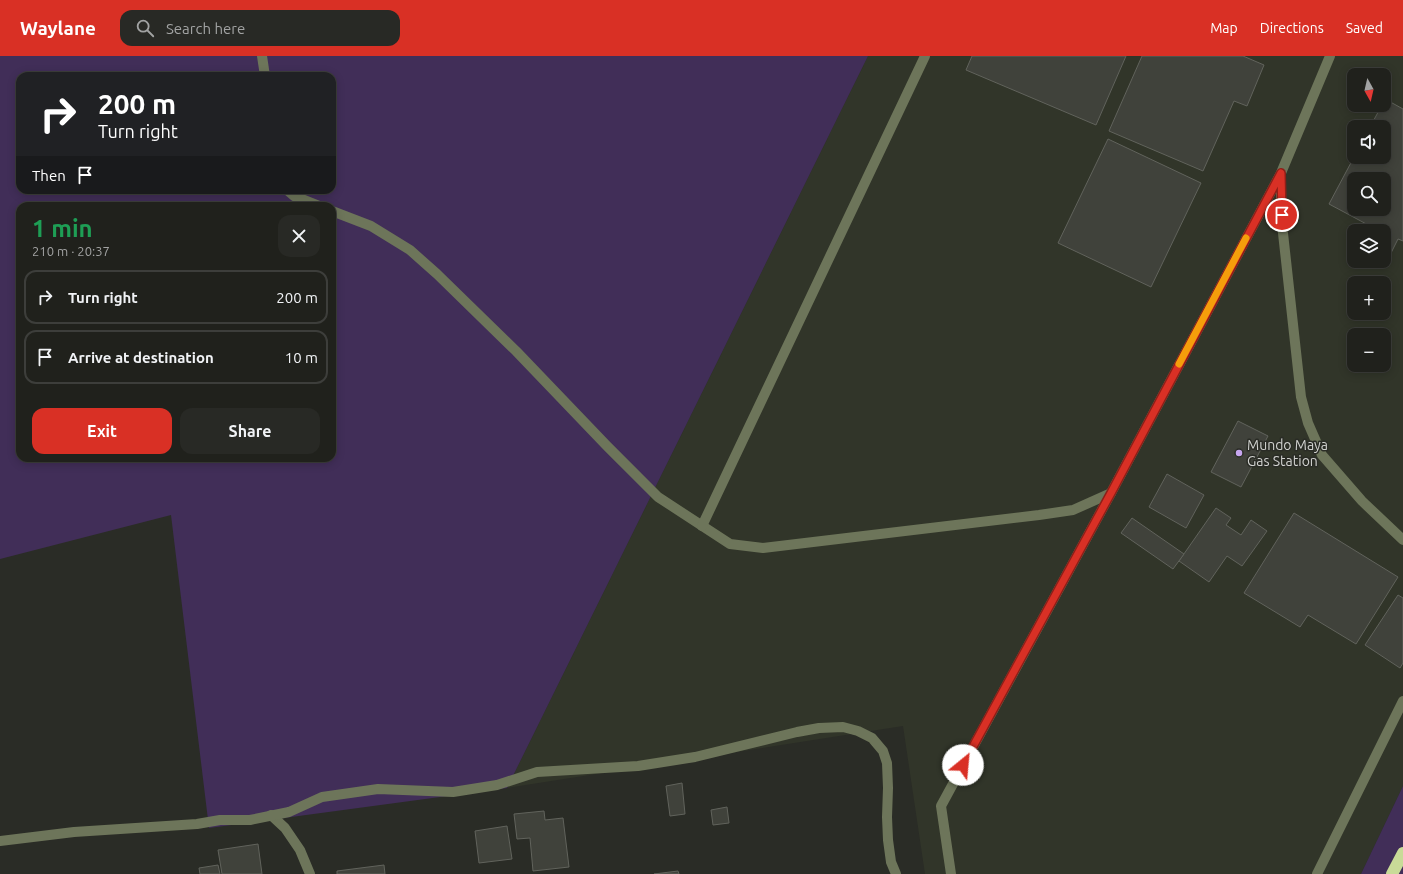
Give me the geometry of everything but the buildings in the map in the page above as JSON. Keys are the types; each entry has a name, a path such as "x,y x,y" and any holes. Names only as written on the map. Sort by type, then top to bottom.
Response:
{"highway":[{"path":"1392,874 1403,852"}],"street":[{"path":"262,56 264,72"},
{"path":"702,526 924,56"},
{"path":"951,874 941,806 1111,493 1281,173 1330,56"},
{"path":"1281,173 1282,215 1300,389 1308,423 1322,454 1362,501 1403,540"},
{"path":"292,194 309,202"},
{"path":"336,213 371,226 410,250 438,274 658,497 730,544 763,548 1072,510 1111,493"},
{"path":"1317,874 1403,701"},
{"path":"0,841 81,832 197,824 220,820 250,820 289,812 322,796 378,789 453,792 496,785 537,772 638,766 695,757 797,732 819,728 843,727 858,731 872,738 883,751 887,763 888,840 891,862 896,874"},
{"path":"271,816 285,828 300,850 310,874"}],"shaded area":[{"path":"0,56 868,56 507,788 209,828 171,515 0,559"},
{"path":"868,56 1403,56 1403,786 1361,874 925,874 903,726 507,788"},
{"path":"1403,786 1403,874 1361,874"}],"slow traffic":[{"path":"1179,364 1246,238"}],"place":[{"name":"Mundo Maya Gas Station","path":"1239,453"}],"route":[{"path":"963,765 1111,493 1281,173 1282,215"}]}
